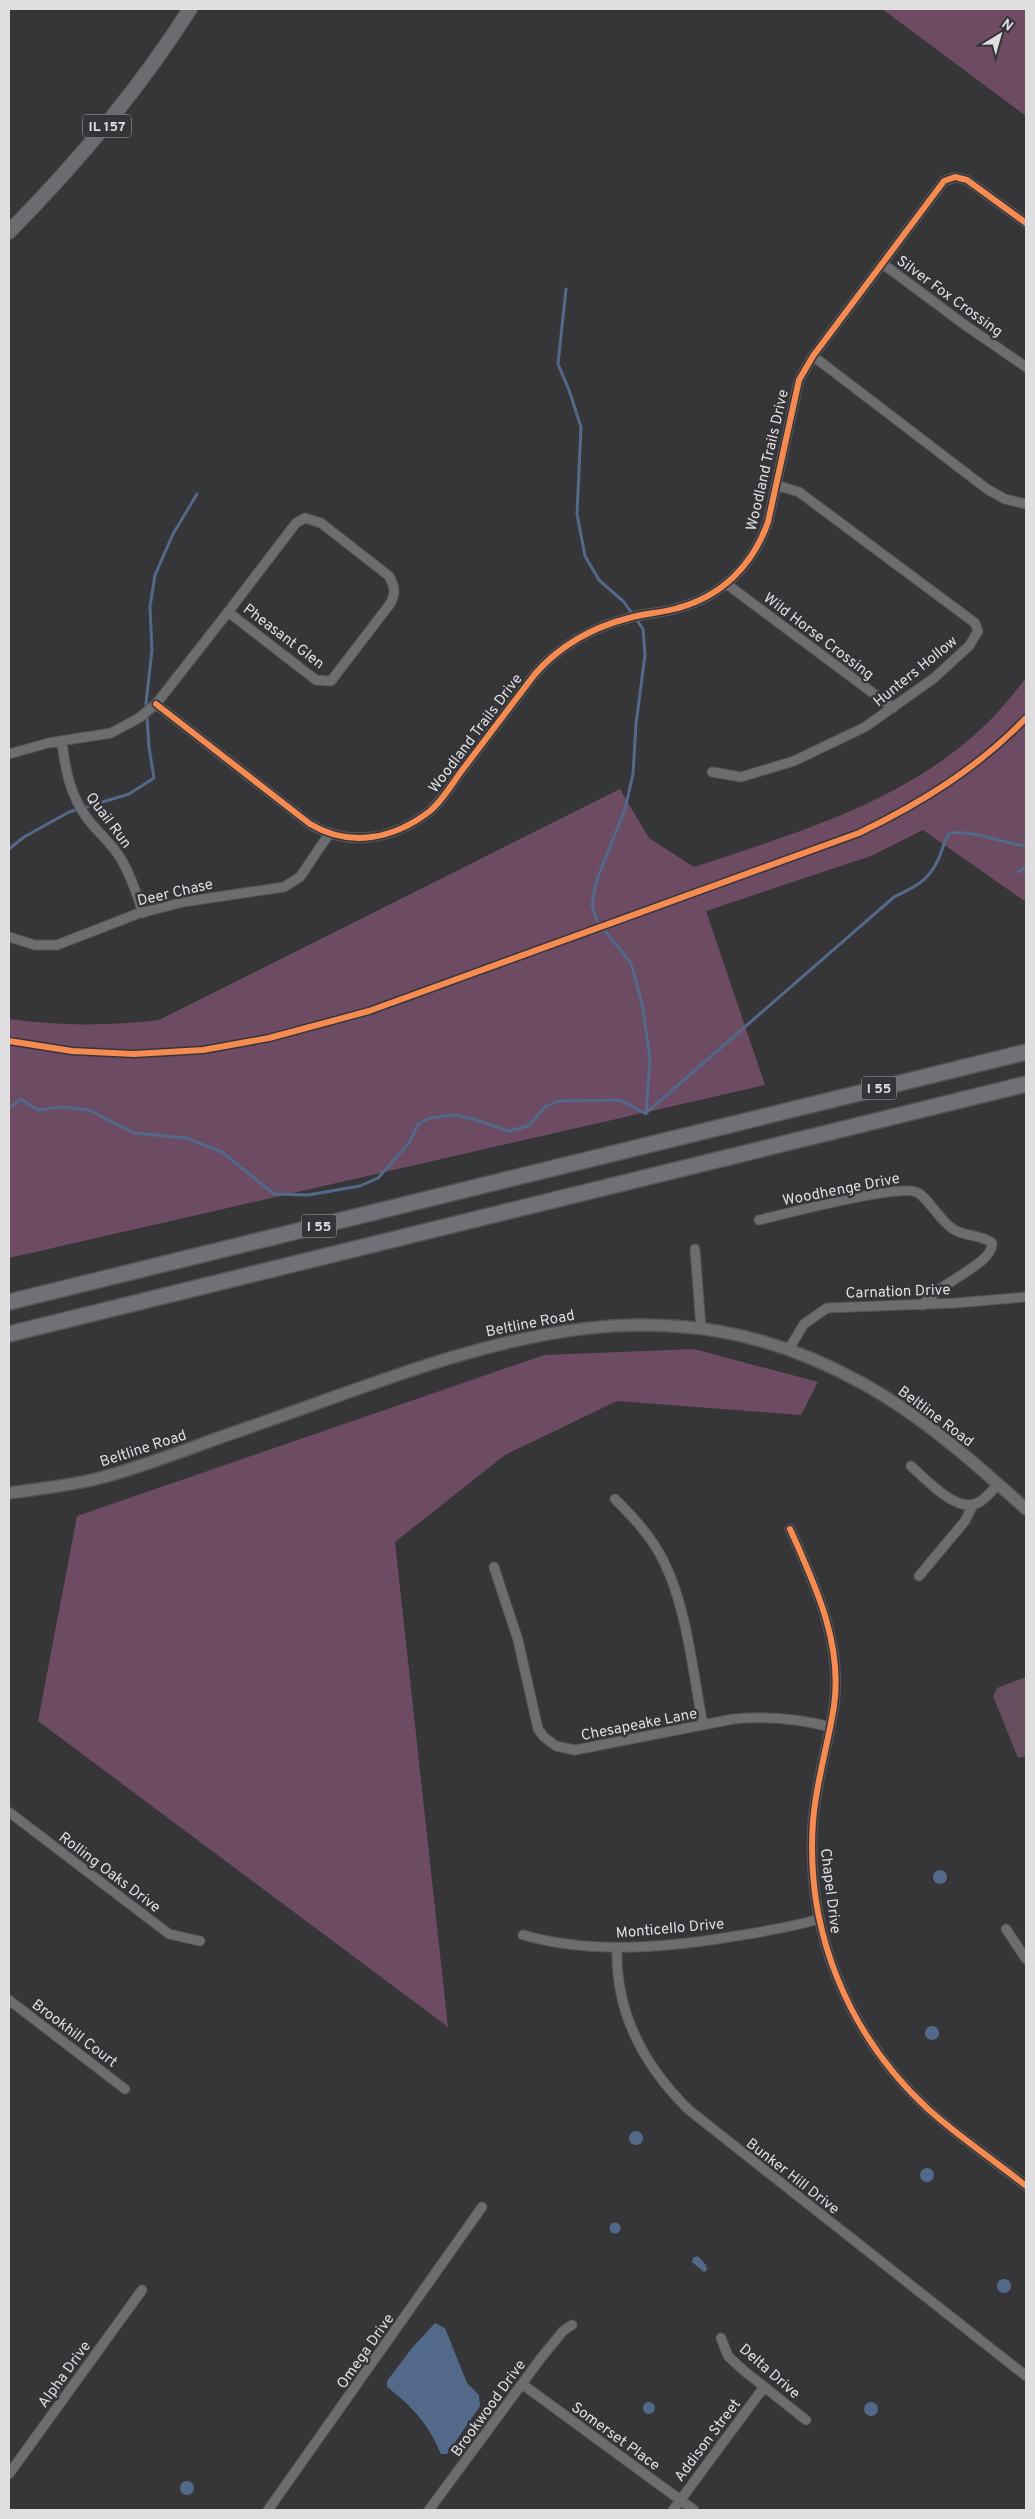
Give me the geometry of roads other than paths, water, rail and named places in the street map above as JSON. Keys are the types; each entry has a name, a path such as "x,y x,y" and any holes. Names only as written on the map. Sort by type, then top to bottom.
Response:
{"highway":[{"name":"I 55","path":"9,1302 1026,1052"},
{"name":"I 55","path":"9,1334 1026,1084"}],"main road":[{"name":"IL 157","path":"9,232 86,150 122,108 190,9"},
{"name":"Beltline Road","path":"9,1492 97,1479 187,1450 446,1360 521,1338 589,1327 633,1324 701,1328 733,1334 788,1349 826,1364 880,1394 955,1448 1026,1509"}],"street":[{"name":"Woodland Trails Drive","path":"156,704 310,824 329,834 343,838 372,838 404,826 431,810 535,674 554,654 600,627 694,603 728,584 761,541 776,485 798,380 944,181 955,177 967,180 1026,223"},
{"name":"Silver Fox Crossing","path":"883,264 965,325 1026,367"},
{"path":"814,356 987,489 1005,499 1026,504"},
{"name":"Hunters Hollow","path":"712,772 741,777 794,761 865,727 934,678 969,646 978,631 975,623 799,492 776,485"},
{"name":"Pheasant Glen","path":"9,754 111,733 139,718 156,704 296,523 305,518 321,523 389,576 395,586 394,598 390,604 330,681 316,680 228,612"},
{"name":"Wild Horse Crossing","path":"728,584 893,708"},
{"name":"Quail Run","path":"62,742 64,766 76,801 86,817 120,858 132,880 143,913"},
{"name":"Deer Chase","path":"9,937 35,945 57,945 143,913 226,894 284,887 300,877 329,834"},
{"name":"Woodhenge Drive","path":"759,1220 874,1195 908,1190 918,1192 943,1222 960,1232 984,1238 992,1243 993,1249 989,1256 975,1266 934,1291 923,1305"},
{"path":"695,1249 701,1328"},
{"name":"Carnation Drive","path":"788,1349 804,1324 827,1308 923,1305 1026,1297"},
{"path":"911,1466 948,1499 964,1504 980,1502 998,1484"},
{"path":"615,1499 652,1541 671,1578 679,1602 703,1725"},
{"path":"919,1576 965,1521 973,1504"},
{"name":"Chapel Drive","path":"790,1529 816,1586 830,1632 835,1680 834,1705 813,1822 814,1881 819,1919 839,1985 867,2037 886,2062 928,2108 1026,2186"},
{"name":"Chesapeake Lane","path":"494,1567 518,1640 534,1718 538,1729 556,1746 575,1750 758,1716 806,1721 830,1727"},
{"name":"Rolling Oaks Drive","path":"9,1812 169,1934 200,1941"},
{"name":"Monticello Drive","path":"523,1935 552,1943 617,1947 658,1946 762,1933 819,1919"},
{"path":"1006,1929 1026,1959"},
{"name":"Bunker Hill Drive","path":"617,1947 618,1985 630,2024 644,2055 673,2094 726,2140 1026,2376"},
{"name":"Brookhill Court","path":"9,2000 125,2089"},
{"name":"Omega Drive","path":"268,2510 482,2207"},
{"name":"Alpha Drive","path":"9,2474 142,2290"},
{"name":"Brookwood Drive","path":"430,2510 522,2384 563,2331 572,2325"},
{"name":"Delta Drive","path":"721,2338 728,2356 806,2420"},
{"name":"Somerset Place","path":"522,2384 694,2510"},
{"name":"Addison Street","path":"673,2510 764,2387"}],"water":[{"path":"940,1870 945,1872 947,1877 945,1882 940,1884 935,1882 933,1877 935,1872"},
{"path":"932,2026 937,2028 939,2033 937,2038 932,2040 927,2038 925,2033 927,2028"},
{"path":"636,2131 641,2133 643,2138 641,2143 636,2145 631,2143 629,2138 631,2133"},
{"path":"927,2168 932,2170 934,2175 932,2180 927,2182 922,2180 920,2175 922,2170"},
{"path":"615,2222 621,2228 615,2234 609,2228"},
{"path":"698,2256 706,2265 707,2270 704,2272 692,2262 693,2258"},
{"path":"1004,2279 1009,2281 1011,2286 1009,2291 1004,2293 999,2291 997,2286 999,2281"},
{"path":"435,2323 445,2328 467,2383 479,2395 480,2406 447,2454 441,2454 431,2434 419,2417 387,2387 387,2381 412,2348"},
{"path":"649,2402 655,2408 649,2414 643,2408"},
{"path":"871,2402 876,2404 878,2409 876,2414 871,2416 866,2414 864,2409 866,2404"},
{"path":"184,2481 190,2481 194,2488 190,2495 184,2495 180,2491 180,2485"}],"waterway":[{"path":"566,289 558,364 581,427 577,514 585,556 599,580 624,602 643,629 645,655 636,724 633,774 625,809 596,882 592,905 597,921 631,963 642,1004 650,1058 646,1114"},
{"path":"9,849 24,837 69,812 129,794 154,778 149,747 146,703 152,650 150,607 155,575 173,534 197,494"},
{"path":"646,1113 894,897 913,887 929,875 937,862 949,833 968,833 1026,846"},
{"path":"1018,872 1026,867"},
{"path":"9,1108 21,1099 38,1110 62,1107 89,1110 134,1133 186,1138 222,1152 274,1194 308,1195 360,1186 378,1178 409,1143 418,1124 430,1118 454,1115 509,1131 528,1126 545,1107 558,1101 620,1100 646,1114"}]}
